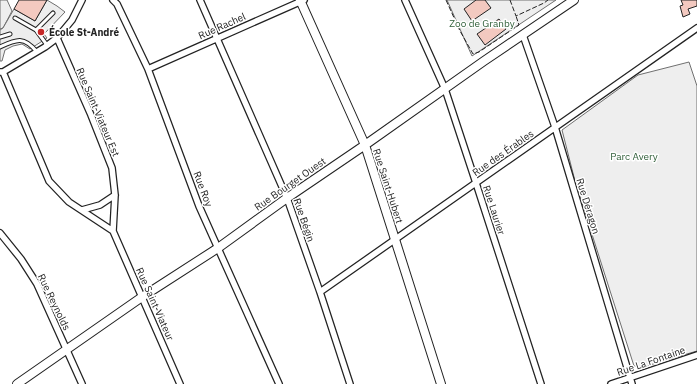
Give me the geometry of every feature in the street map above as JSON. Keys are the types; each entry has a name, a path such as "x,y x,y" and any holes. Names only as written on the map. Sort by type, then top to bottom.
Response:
{"street":[{"path":"82,0 72,20 57,38 37,52 1,71 49,181 69,202 113,231"},
{"name":"Rue Roy","path":"113,0 117,4 148,69 196,199 280,384"},
{"name":"Rue Bégin","path":"200,0 287,198 350,384"},
{"name":"Rue Laurier","path":"405,0 444,89 541,384"},
{"name":"Rue Bourget Ouest","path":"17,384 142,297 218,248 287,198 574,0"},
{"name":"Rue Rachel","path":"148,69 302,1"},
{"name":"Rue Saint-Hubert","path":"302,1 365,145 441,384"},
{"name":"Rue des Érables","path":"320,292 697,28"},
{"name":"Rue Déragon","path":"523,35 555,127 632,384"},
{"name":"Rue Saint-Viateur Est","path":"57,38 112,168 115,195 113,231"},
{"path":"82,210 100,205 115,195"},
{"name":"Rue Saint-Viateur","path":"113,231 180,384"},
{"name":"Rue Reynolds","path":"0,233 21,259 37,284 82,384"},
{"name":"Rue La Fontaine","path":"611,384 697,355"}],"lane":[{"path":"36,30 53,13"},
{"path":"15,18 36,30 47,46"},
{"path":"0,37 10,34"},
{"path":"0,47 20,40 26,41 37,52"}],"green space":[{"path":"0,0 7,0 12,11 3,28 0,29"},
{"name":"Zoo de Granby","path":"447,0 556,0 472,56"},
{"name":"Parc Avery","path":"689,62 697,86 697,351 643,367 634,366 575,181 562,130 638,75"}],"shaded area":[{"path":"47,0 65,12 44,34 47,38 30,49 22,44 13,46 5,50 2,61 0,61 0,30 3,28 14,9 35,21"}],"building":[{"path":"19,0 47,0 35,21 14,9"},
{"path":"476,0 485,0 491,8 472,21 464,9"},
{"path":"681,0 697,0 697,6 688,9 690,14 683,17 680,6 683,5"},
{"path":"499,19 506,29 485,45 477,34"}],"fence":[{"path":"446,0 460,31 473,54 479,52 519,25 516,16"},
{"path":"510,0 516,16 548,0"}],"place":[{"name":"École St-André","path":"41,32"}]}
